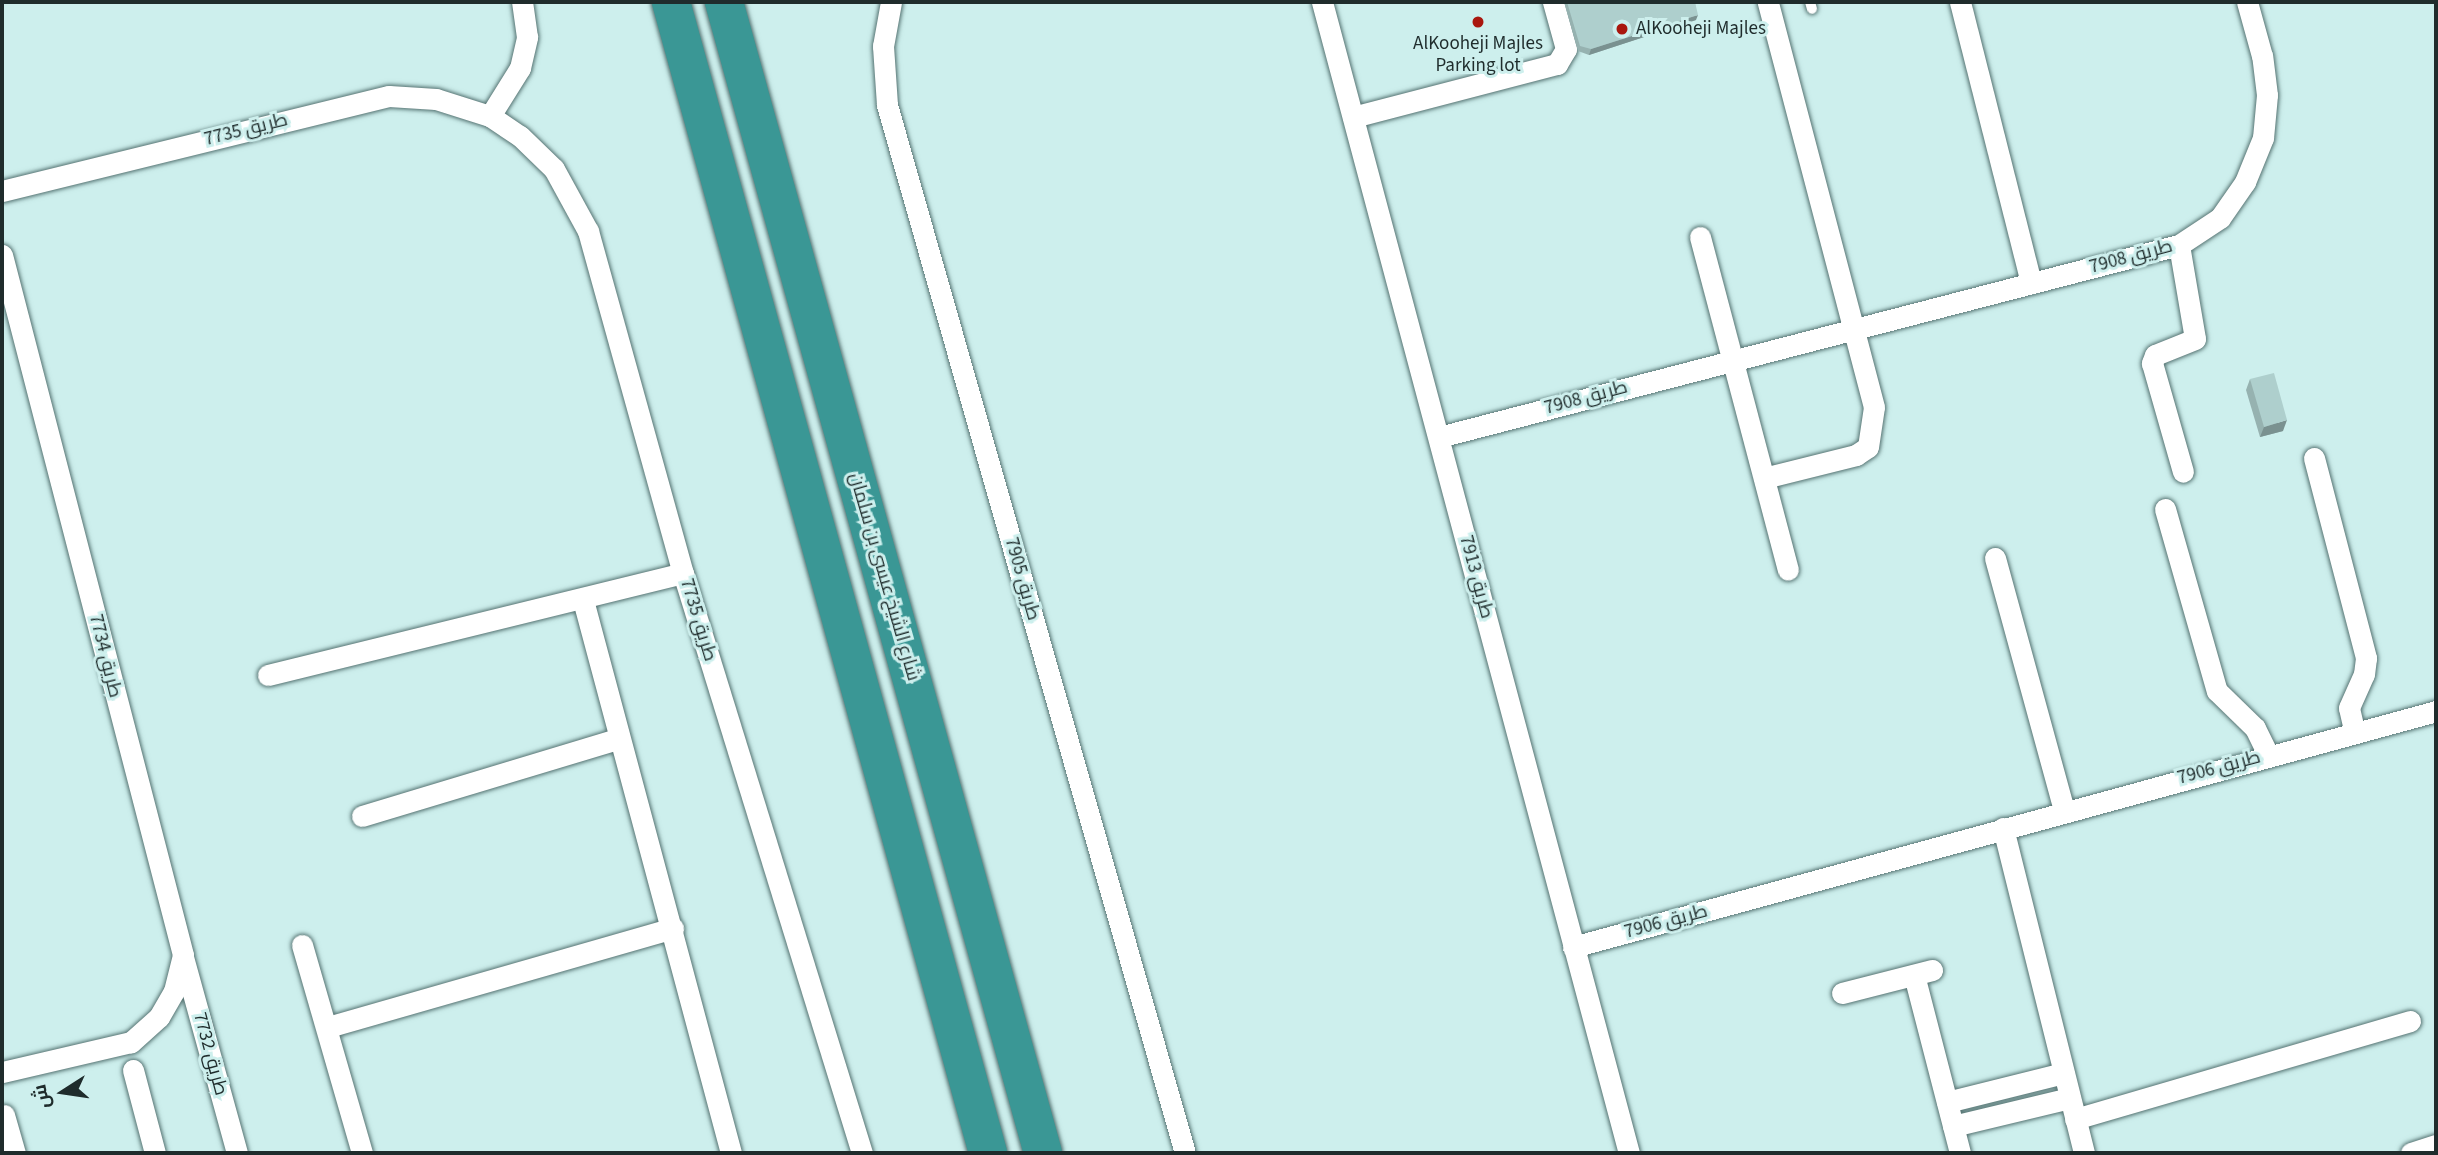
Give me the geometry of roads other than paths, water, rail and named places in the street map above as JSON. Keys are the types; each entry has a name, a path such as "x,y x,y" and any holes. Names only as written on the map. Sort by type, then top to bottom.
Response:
{"highway":[{"path":"671,2 984,1144"},
{"name":"شارع الشيخ عيسى بن سلمان","path":"724,2 1042,1148"}],"street":[{"path":"490,116 520,68 527,37 522,2"},
{"name":"طريق 7905","path":"891,2 883,46 887,105 1185,1153"},
{"name":"طريق 7913","path":"1322,2 1629,1153"},
{"path":"1353,117 1561,61 1566,49 1553,2"},
{"path":"1764,478 1856,455 1868,447 1874,407 1768,2"},
{"path":"1960,2 2031,282"},
{"name":"طريق 7908","path":"1439,438 1854,327 2179,245 2220,218 2245,182 2263,138 2267,95 2262,56 2246,2"},
{"name":"طريق 7735","path":"2,191 367,99 436,99 490,116 538,151 579,209 683,573 862,1153"},
{"path":"1700,237 1788,570"},
{"path":"2179,245 2195,339 2155,355 2152,363 2183,472"},
{"name":"طريق 7734","path":"2,255 183,955"},
{"path":"2314,458 2366,658 2364,674 2350,708 2354,730"},
{"path":"2165,509 2217,691 2255,728 2268,755"},
{"path":"1995,558 2064,811"},
{"path":"268,675 583,600 683,573"},
{"path":"583,600 618,739 673,928 731,1153"},
{"name":"طريق 7906","path":"1573,947 2354,730 2436,711"},
{"path":"362,816 618,739"},
{"path":"2003,828 2084,1153"},
{"path":"328,1027 673,928"},
{"path":"303,945 362,1153"},
{"path":"2,1072 131,1042 159,1017 169,1000 183,955"},
{"name":"طريق 7732","path":"183,955 237,1153"},
{"path":"1842,993 1923,972 1947,1102 1960,1153"},
{"path":"1953,1126 2072,1108 2410,1021"},
{"path":"133,1070 155,1153"},
{"path":"1947,1102 2063,1073"},
{"path":"5,1115 16,1153"},
{"path":"2411,1153 2436,1145"}],"place":[{"name":"AlKooheji Majles Parking lot","path":"1478,22"},
{"name":"AlKooheji Majles","path":"1622,29"}]}
